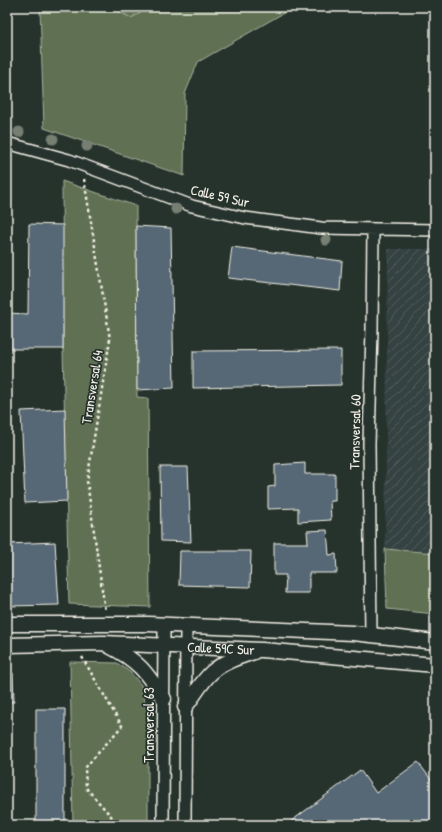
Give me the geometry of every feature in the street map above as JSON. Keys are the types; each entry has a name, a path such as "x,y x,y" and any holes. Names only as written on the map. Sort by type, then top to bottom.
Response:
{"street":[{"name":"Calle 59 Sur","path":"7,144 35,150 81,165 192,206 245,218 321,228 435,230"},
{"name":"Transversal 60","path":"371,635 369,444 372,329 372,230"},
{"name":"Calle 59C Sur","path":"7,624 164,625 345,633 435,642"},
{"name":"Transversal 63","path":"163,825 164,625"},
{"path":"185,825 186,626"},
{"name":"Calle 59C Sur","path":"7,645 103,643 262,650 435,664"},
{"path":"103,643 125,654 136,662 164,699"},
{"path":"186,707 212,672 227,662 262,650"}],"path":[{"name":"Transversal 64","path":"81,165 110,339 87,481 106,613"},
{"path":"81,656 122,726 85,768 86,788 119,825"}],"shaded area":[{"path":"388,249 435,249 435,553 385,549"}],"green space":[{"path":"40,7 110,7 131,18 152,7 294,7 198,62 185,94 184,176 44,128"},
{"path":"110,7 152,7 131,18"},
{"path":"62,181 136,206 137,397 148,398 150,607 69,604 63,349"},
{"path":"385,549 435,553 435,614 387,609"},
{"path":"70,662 117,663 130,672 141,685 148,713 148,825 73,825"}],"building":[{"path":"29,224 63,225 63,349 7,349 7,313 28,314"},
{"path":"136,226 171,228 174,388 137,390"},
{"path":"232,247 342,261 340,291 228,278"},
{"path":"341,350 341,385 193,388 193,351"},
{"path":"65,409 67,501 25,503 21,411"},
{"path":"305,463 305,474 335,474 335,501 330,501 331,520 298,522 298,508 268,509 268,487 275,486 275,465"},
{"path":"160,467 188,467 191,542 161,541"},
{"path":"327,530 329,555 336,554 337,573 309,573 309,593 285,593 286,575 274,575 274,543 308,543 307,531"},
{"path":"55,542 59,605 7,606 7,544"},
{"path":"180,551 251,551 250,587 179,585"},
{"path":"7,673 13,673 14,702 7,702"},
{"path":"36,709 65,709 65,825 36,825"},
{"path":"418,762 435,785 435,825 286,825 360,770 376,793"}]}
